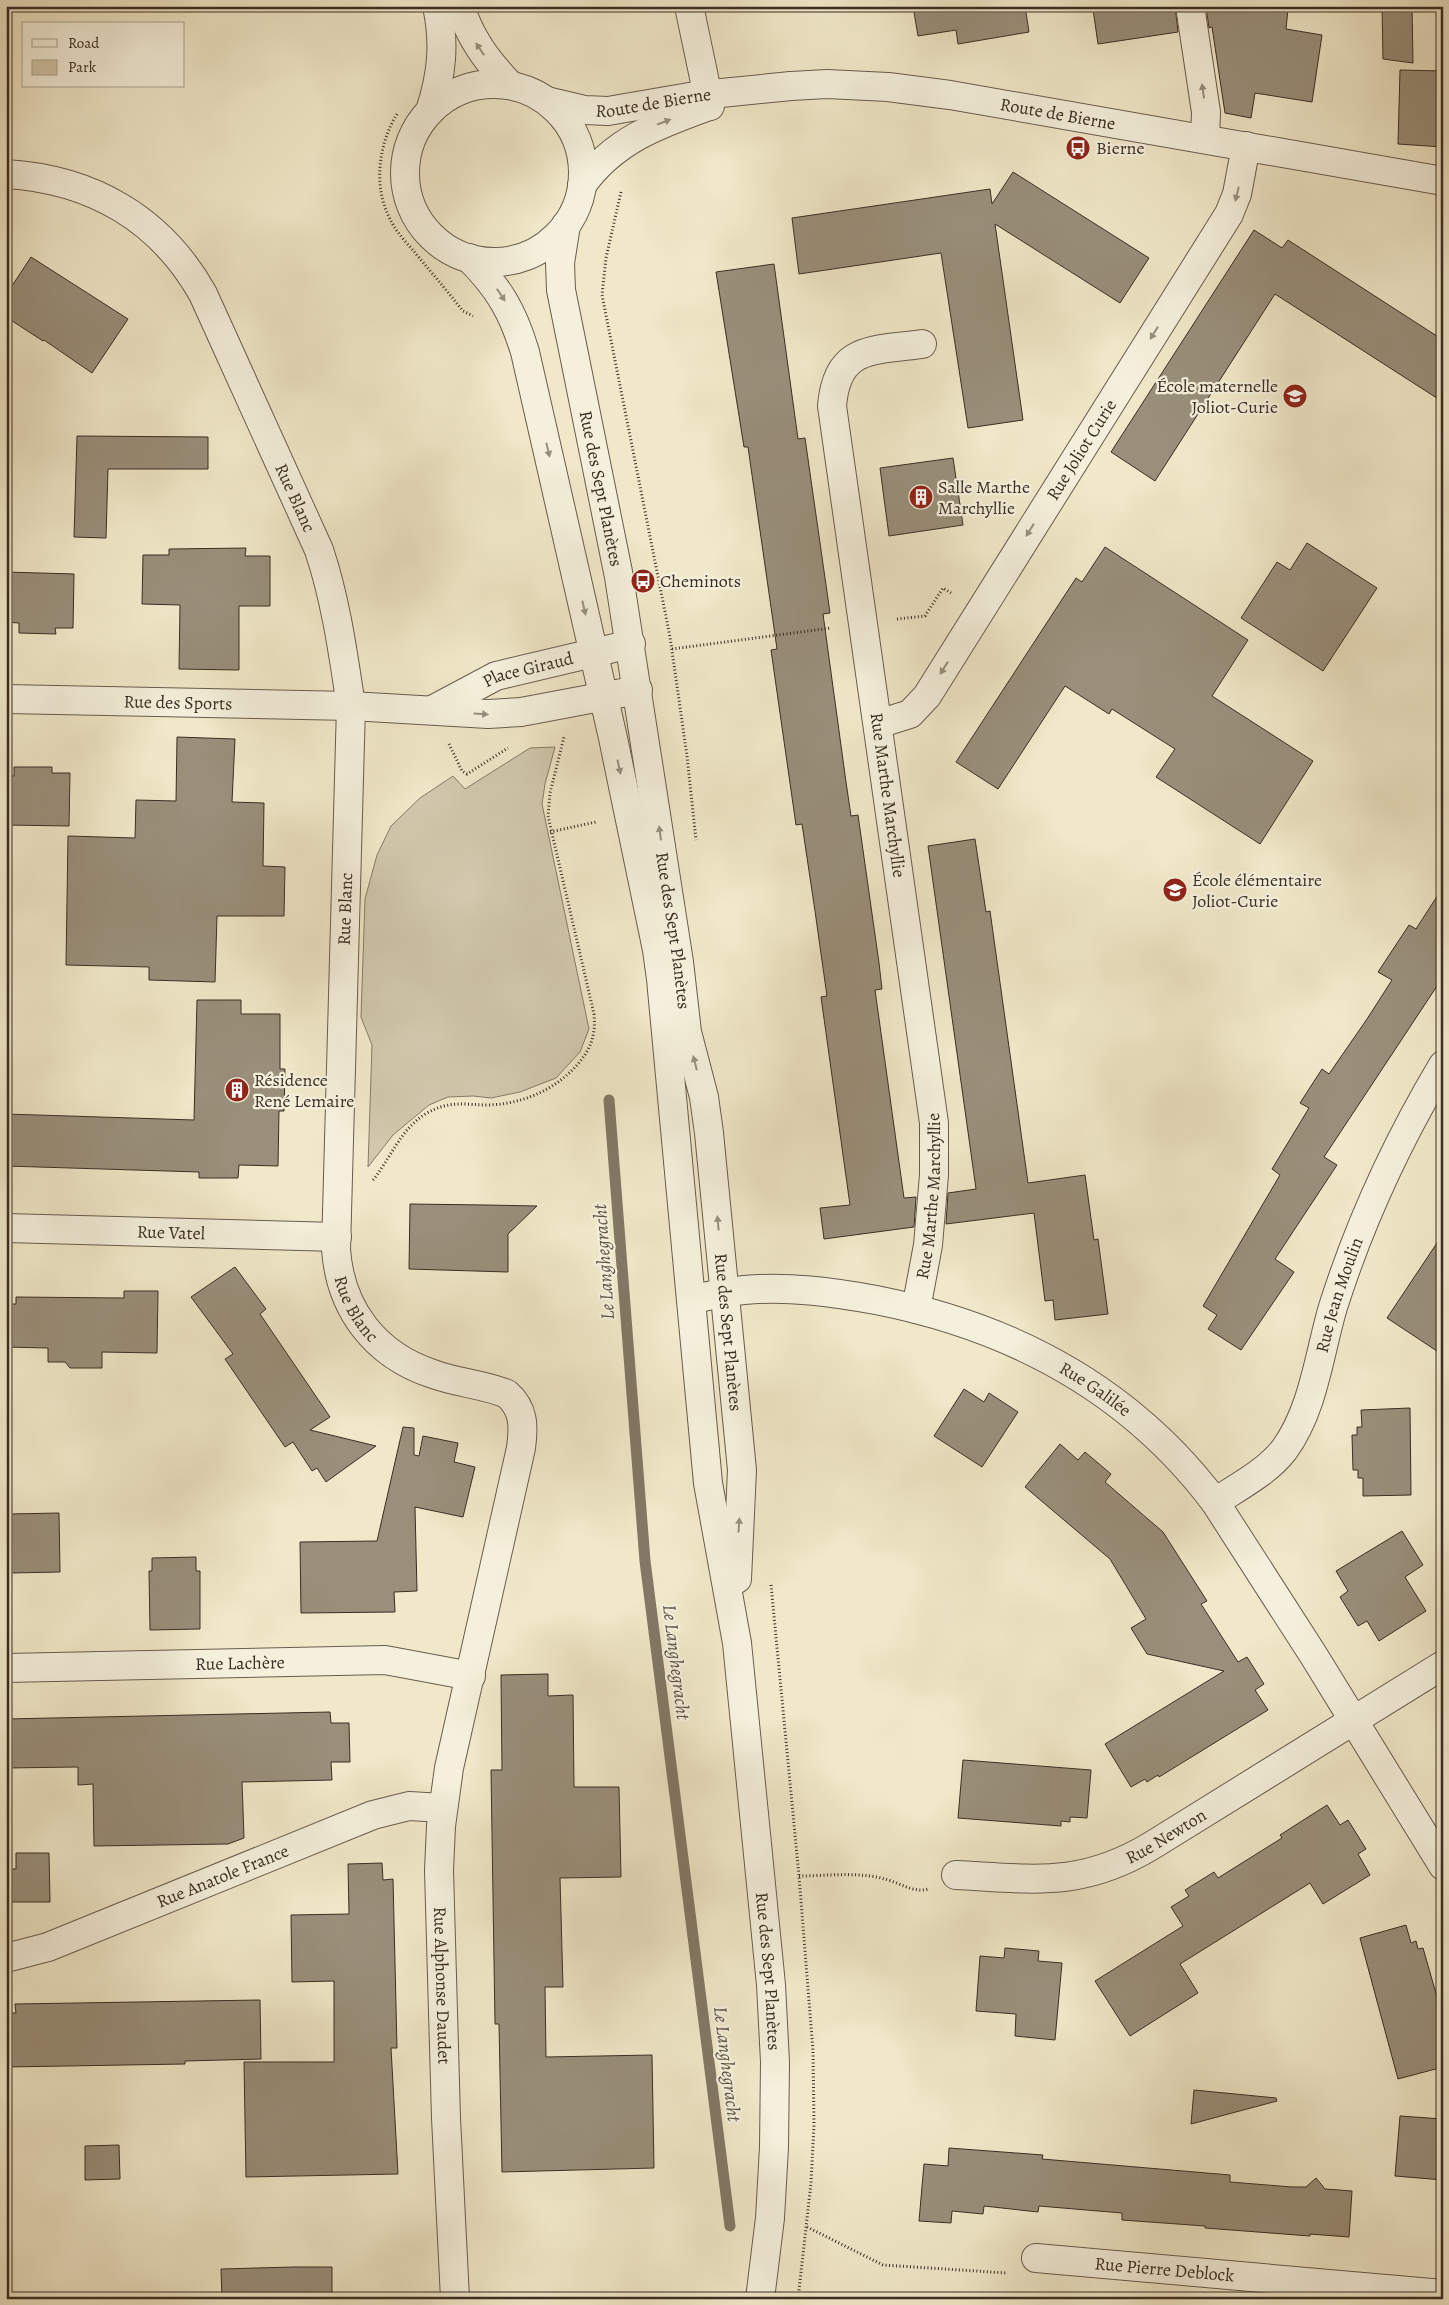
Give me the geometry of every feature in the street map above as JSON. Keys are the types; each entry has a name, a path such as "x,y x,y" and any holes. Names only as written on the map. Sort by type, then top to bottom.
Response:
{"street":[{"path":"430,111 437,91 442,60 442,32 437,6"},
{"path":"460,6 472,37 487,60 510,85"},
{"path":"689,6 709,100"},
{"path":"1190,6 1206,112 1206,139"},
{"path":"486,84 510,85 526,89 547,101 564,118 576,138 582,161 582,185 576,206 566,225 544,246 522,256 492,262 469,258 448,249 429,234 415,214 407,192 405,168 409,145 416,130 430,111 449,96 470,87 486,84"},
{"name":"Route de Bierne","path":"547,101 573,108 596,111 709,100 760,90 827,84 918,90 1443,181"},
{"name":"Route de Bierne","path":"582,185 608,155 621,145 655,125 709,100"},
{"name":"Rue Joliot Curie","path":"878,724 910,714 927,696 1229,214 1237,194 1246,146"},
{"name":"Rue Blanc","path":"10,175 79,188 117,204 152,229 180,258 203,294 318,550 330,587 339,625 351,706 337,1237 338,1274 347,1300 359,1320 383,1346 405,1362 430,1374 507,1394 515,1401 521,1411 523,1433 521,1448 471,1676"},
{"name":"Rue des Sept Planètes","path":"566,225 560,263 563,302 602,484 631,644 687,1032 708,1123 742,1470 737,1550 737,1643"},
{"name":"Rue des Sept Planètes","path":"469,258 494,285 512,313 525,352 594,652 657,950 692,1299 708,1484 737,1643 771,1985 775,2062 773,2179 760,2299"},
{"name":"Rue Marthe Marchyllie","path":"916,1309 928,1245 934,1175 934,1123 833,422 832,396 841,370 860,353 922,344"},
{"name":"Place Giraud","path":"432,710 496,676 631,644"},
{"name":"Place Giraud","path":"351,706 506,714 638,690"},
{"name":"Rue des Sports","path":"6,699 351,706"},
{"name":"Rue Jean Moulin","path":"1215,1502 1271,1463 1283,1451 1297,1430 1308,1401 1333,1307 1367,1216 1393,1156 1443,1066"},
{"name":"Rue Vatel","path":"6,1228 337,1237"},
{"name":"Rue Galilée","path":"692,1299 750,1290 807,1290 837,1293 916,1309 951,1319 1021,1344 1091,1384 1152,1433 1198,1480 1215,1502 1443,1866"},
{"name":"Rue Lachère","path":"6,1668 386,1660 471,1676"},
{"name":"Rue Newton","path":"956,1875 1062,1878 1080,1876 1113,1867 1151,1846 1443,1665"},
{"name":"Rue Alphonse Daudet","path":"455,2299 446,2118 439,1870 443,1808 449,1768 471,1676"},
{"name":"Rue Anatole France","path":"6,1958 48,1947 373,1815 409,1806 443,1808"},
{"name":"Rue Pierre Deblock","path":"1036,2258 1443,2294"}],"path":[{"path":"400,110 385,140 380,167 382,197 388,217 399,234 463,311 483,319 512,313"},
{"path":"563,302 602,295 606,258 625,172 625,161 621,145"},
{"path":"338,1196 357,1192 374,1180 397,1142 426,1114 449,1104 490,1105 518,1100 548,1090 568,1075 587,1052 594,1034 594,1014 550,832 548,816 549,799 564,736"},
{"path":"550,832 598,821"},
{"path":"799,1876 878,1877 918,1892 938,1885 956,1875"},
{"path":"807,2227 883,2265 1005,2274 1036,2258"}],"green space":[{"path":"555,747 545,784 542,804 589,1029 580,1052 556,1078 520,1092 491,1098 473,1096 448,1097 429,1105 393,1135 368,1167 372,1045 361,1017 365,899 377,855 391,826 420,798 453,776 465,789 530,748"}],"building":[{"path":"913,6 1025,6 1029,32 958,44 956,30 918,36"},
{"path":"1111,6 1175,6 1178,32 1098,44 1093,9"},
{"path":"1206,6 1261,6 1288,9 1286,29 1322,35 1312,102 1255,93 1251,118 1225,113 1212,27 1209,28"},
{"path":"1382,6 1412,6 1413,63 1383,59"},
{"path":"1400,70 1443,71 1443,147 1398,144"},
{"path":"1013,172 1149,258 1120,303 995,224 1023,420 968,428 941,253 799,274 792,218 990,189 992,204"},
{"path":"1254,230 1282,248 1288,240 1443,340 1443,402 1275,294 1155,481 1111,452"},
{"path":"31,257 128,319 92,373 6,317 6,295"},
{"path":"774,264 798,439 805,438 830,613 823,614 851,816 858,815 879,963 882,989 875,990 904,1198 916,1197 914,1227 824,1239 820,1208 850,1205 821,997 827,996 802,824 796,825 771,650 777,649 748,447 744,447 716,272"},
{"path":"77,436 208,437 208,469 108,469 106,538 74,537"},
{"name":"Salle Marthe Marchyllie","path":"953,458 963,525 889,536 880,468"},
{"path":"1307,543 1377,588 1323,671 1241,618 1277,562 1290,570"},
{"path":"1105,547 1248,640 1212,696 1313,761 1260,844 1156,777 1175,749 1112,709 1109,714 1065,686 998,789 956,762 1076,578 1082,582"},
{"path":"246,548 245,556 270,556 270,606 239,606 239,670 179,669 180,605 142,604 143,555 169,555 169,549"},
{"path":"6,572 74,574 73,628 55,628 56,634 19,633 19,623 6,622"},
{"path":"177,737 235,739 232,802 264,803 263,866 285,867 284,916 217,916 215,982 149,980 149,967 66,965 68,836 135,838 136,800 176,801"},
{"path":"14,767 52,767 52,773 70,773 69,826 6,825 6,776 14,776"},
{"path":"975,839 986,912 990,911 1028,1183 1085,1175 1094,1240 1098,1239 1108,1314 1055,1320 1053,1300 1045,1301 1034,1213 946,1224 948,1193 976,1189 928,846"},
{"path":"1443,887 1443,977 1324,1157 1337,1165 1275,1259 1294,1272 1241,1350 1208,1329 1217,1315 1203,1306 1280,1175 1272,1169 1309,1108 1300,1103 1322,1069 1329,1074 1367,1019 1392,980 1378,972 1409,925 1416,929"},
{"path":"197,1000 241,1000 241,1014 280,1014 280,1069 285,1069 284,1111 279,1111 278,1166 239,1165 238,1178 199,1178 199,1172 6,1166 6,1114 194,1120"},
{"path":"410,1204 537,1206 508,1234 508,1272 409,1269"},
{"path":"1443,1234 1443,1355 1387,1318"},
{"path":"235,1267 266,1309 260,1314 330,1417 310,1430 376,1446 326,1482 317,1468 312,1471 293,1442 285,1447 225,1359 233,1354 191,1297"},
{"path":"124,1291 158,1291 157,1353 102,1352 102,1368 70,1368 65,1362 48,1362 48,1348 6,1347 6,1304 16,1304 16,1297 124,1298"},
{"path":"964,1389 984,1402 989,1393 1018,1412 982,1467 934,1436"},
{"path":"1410,1408 1411,1495 1363,1496 1363,1478 1358,1478 1358,1470 1353,1470 1352,1435 1357,1435 1357,1427 1362,1427 1361,1410"},
{"path":"403,1427 414,1428 414,1455 419,1456 423,1436 458,1443 454,1462 475,1467 463,1517 415,1507 417,1591 394,1592 395,1612 301,1613 300,1542 377,1541"},
{"path":"1060,1444 1078,1460 1085,1452 1111,1474 1105,1482 1163,1532 1207,1601 1201,1604 1238,1662 1247,1657 1264,1684 1255,1690 1268,1710 1159,1777 1158,1775 1147,1782 1145,1779 1131,1787 1105,1744 1224,1671 1147,1654 1131,1628 1146,1619 1110,1559 1025,1487"},
{"path":"59,1513 60,1572 10,1573 9,1514"},
{"path":"1402,1531 1423,1565 1405,1577 1426,1611 1379,1641 1367,1621 1358,1626 1340,1597 1348,1591 1336,1571"},
{"path":"196,1557 196,1571 200,1571 200,1629 150,1630 149,1571 152,1571 152,1558"},
{"path":"548,1674 548,1696 573,1695 574,1787 619,1787 621,1877 560,1878 563,1987 545,1987 546,2057 652,2055 654,2168 502,2172 499,2024 495,2024 491,1770 502,1770 501,1675"},
{"path":"330,1712 331,1723 349,1723 350,1762 331,1762 332,1780 242,1782 244,1838 228,1844 94,1846 93,1784 78,1785 78,1767 6,1768 6,1719"},
{"path":"963,1760 1091,1770 1087,1818 1070,1817 1070,1822 1061,1821 1061,1826 958,1818"},
{"path":"1327,1805 1340,1825 1348,1820 1366,1849 1358,1854 1370,1875 1323,1904 1310,1883 1180,1964 1198,1993 1130,2036 1095,1981 1183,1926 1171,1907 1189,1896 1185,1890 1214,1872 1218,1878 1282,1838 1280,1835"},
{"path":"16,1853 49,1853 50,1902 6,1902 6,1869 16,1869"},
{"path":"382,1863 383,1880 393,1879 397,2048 391,2048 398,2174 246,2177 244,2062 334,2062 334,1981 292,1982 291,1915 349,1914 348,1864"},
{"path":"1406,1925 1411,1943 1416,1941 1418,1949 1423,1948 1443,2018 1443,2067 1398,2079 1360,1938"},
{"path":"1005,1948 1039,1951 1038,1961 1062,1963 1055,2040 1015,2036 1016,2014 976,2011 980,1956 1004,1958"},
{"path":"260,2000 261,2059 185,2061 185,2064 6,2067 6,2013 16,2013 15,2004"},
{"path":"1194,2090 1276,2098 1277,2101 1191,2124"},
{"path":"1400,2116 1443,2119 1443,2180 1395,2176"},
{"path":"119,2145 120,2179 85,2180 85,2146"},
{"path":"949,2148 1043,2155 1042,2159 1230,2175 1230,2182 1306,2187 1316,2178 1325,2189 1352,2191 1349,2237 1310,2234 1310,2236 1122,2220 1122,2213 1039,2206 1038,2212 984,2206 983,2214 952,2211 951,2223 919,2221 924,2164 948,2166"},
{"path":"332,2267 332,2299 222,2299 221,2269"}],"waterway":[{"name":"Le Langhegracht","path":"609,1100 645,1561 730,2226"}],"place":[{"name":"Bierne","path":"1078,148"},
{"name":"École maternelle Joliot-Curie","path":"1295,396"},
{"name":"Salle Marthe Marchyllie","path":"921,497"},
{"name":"Cheminots","path":"643,581"},
{"name":"École élémentaire Joliot-Curie","path":"1175,890"},
{"name":"Résidence René Lemaire","path":"237,1090"}]}
